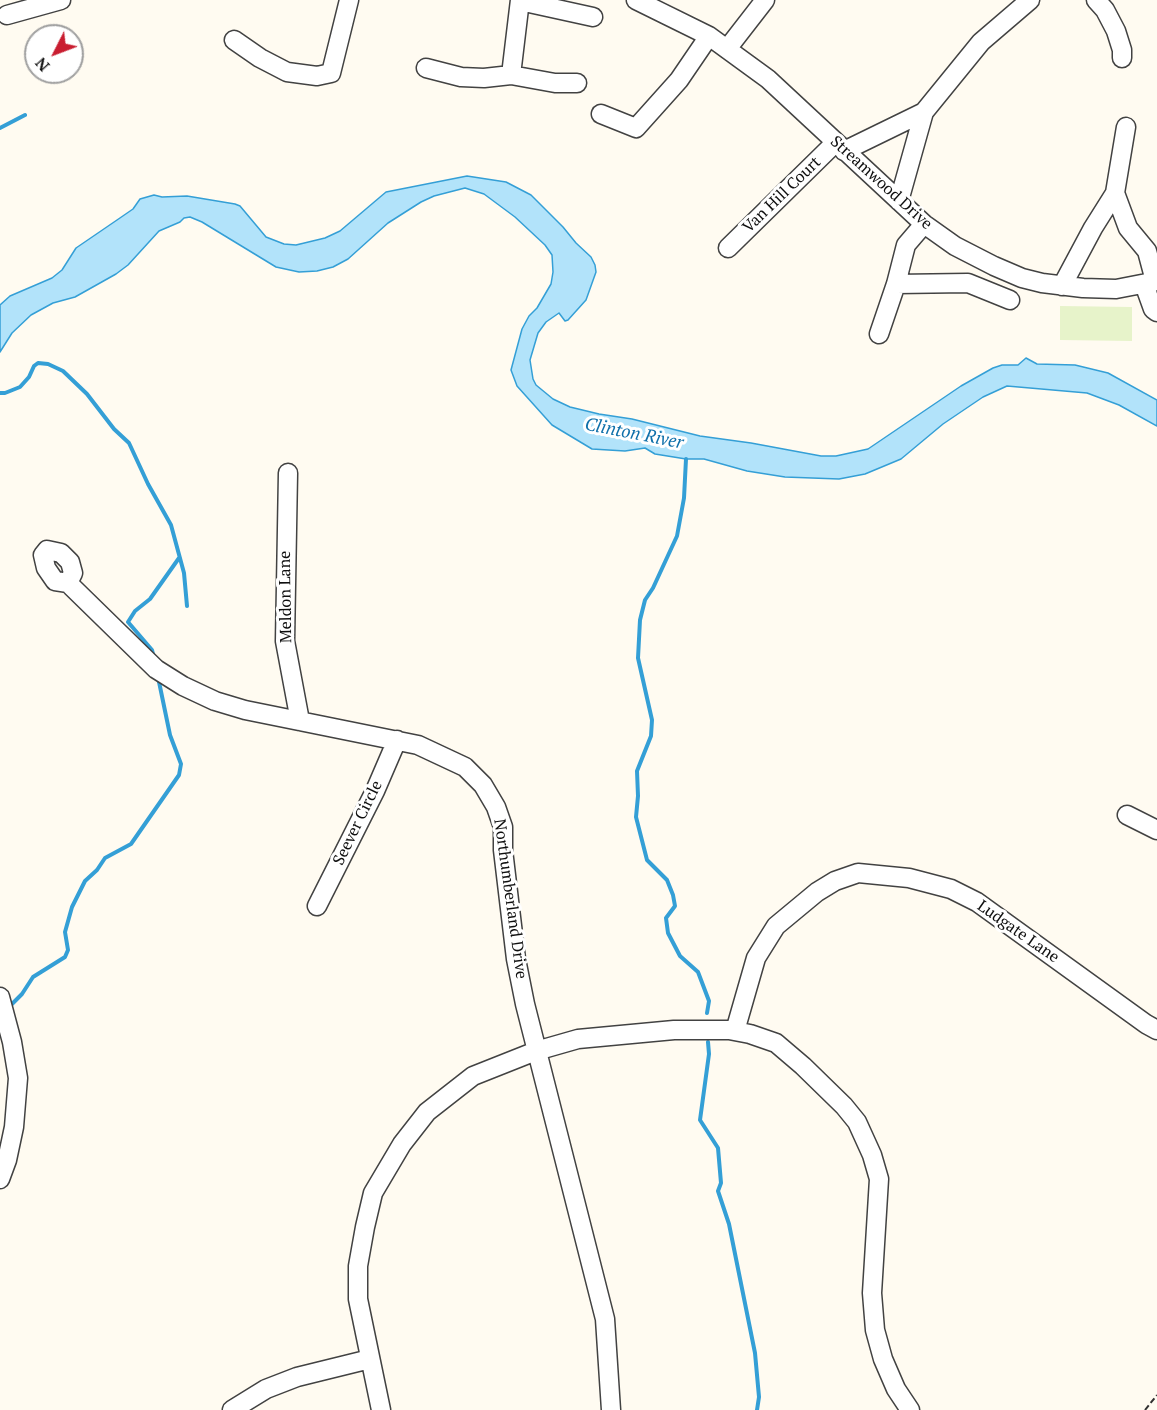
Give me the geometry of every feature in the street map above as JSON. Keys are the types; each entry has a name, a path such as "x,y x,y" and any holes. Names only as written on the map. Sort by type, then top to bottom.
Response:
{"street":[{"path":"7,15 60,0"},
{"path":"234,40 260,58 287,72 317,76 331,73 349,0"},
{"path":"511,75 520,0 593,18"},
{"name":"Streamwood Drive","path":"636,0 709,36 768,79 924,224 955,246 1022,278 1062,286 1116,289 1152,282"},
{"path":"727,49 765,0"},
{"path":"899,201 924,112 981,42 1030,0"},
{"path":"1096,0 1106,10 1116,31 1122,58"},
{"path":"602,114 636,128 679,80 709,36"},
{"path":"426,68 460,77 484,78 511,75 555,83 577,83"},
{"name":"Van Hill Court","path":"728,248 840,146 924,112"},
{"path":"1062,286 1115,193 1126,127"},
{"path":"1115,193 1128,228 1147,251 1153,309 1157,312"},
{"path":"879,334 906,245 924,224"},
{"path":"896,284 968,283 1010,300"},
{"name":"Meldon Lane","path":"288,472 285,641 300,721"},
{"name":"Northumberland Drive","path":"68,583 156,669 183,686 215,701 245,710 418,745 465,767 483,785 496,807 502,827 516,959 536,1051 605,1319 611,1410"},
{"name":"Seever Circle","path":"317,906 375,791 397,740"},
{"path":"1127,815 1157,830"},
{"name":"Ludgate Lane","path":"735,1031 756,958 776,926 817,892 835,881 858,873 909,878 951,889 977,902 1157,1030"},
{"path":"0,997 12,1042 18,1078 14,1127 7,1160 0,1179"},
{"path":"381,1410 358,1299 358,1266 374,1194 402,1144 427,1112 473,1076 536,1051 578,1040 674,1030 735,1031 776,1044 803,1066 857,1122 872,1155 879,1179 872,1293 875,1330 883,1359 896,1389 910,1410"},
{"path":"232,1410 266,1389 297,1377 370,1359"}],"path":[{"path":"1145,1410 1157,1395"}],"green space":[{"path":"1060,306 1132,307 1132,341 1060,340"}],"water":[{"name":"Clinton River","path":"467,176 506,182 531,195 591,257 595,265 596,272 586,300 568,320 565,321 559,313 546,322 538,333 530,360 536,385 553,399 570,407 700,436 821,456 836,456 868,449 961,386 993,368 1002,365 1018,365 1026,358 1037,364 1075,365 1108,373 1157,400 1157,426 1119,405 1087,393 1007,386 983,397 943,424 901,459 865,474 839,479 785,477 747,471 704,459 686,459 655,454 645,448 625,451 592,449 552,425 517,386 511,370 522,329 551,284 552,255 545,245 515,217 484,194 465,188 421,202 388,223 348,259 333,267 317,271 299,272 276,267 202,222 190,217 184,218 159,231 128,265 116,274 75,297 53,303 31,315 12,333 0,352 0,305 10,296 52,278 62,270 76,248 133,209 140,199 154,195 187,196 235,204 240,206 266,237 284,244 296,245 325,238 340,231 386,192"}],"waterway":[{"path":"0,128 25,115"},
{"path":"0,393 20,387 38,363 48,364 63,371 87,394 114,429 129,443 171,525 184,573 187,606"},
{"name":"Clinton River","path":"686,459 684,498 677,536 645,600 640,620 638,658 652,720 651,736 637,771 636,817 647,860 667,880 673,895 675,906 666,918 668,933 680,956 698,972 709,1001 707,1013"},
{"path":"154,658 152,650 128,622 135,611 150,599 179,558"},
{"path":"9,1007 22,994 33,977 65,957 68,950 65,932 72,907 85,881 97,870 105,858 131,844 179,775 181,764 170,735 158,677"},
{"path":"708,1042 709,1054 700,1120 718,1148 721,1183 718,1191 729,1224 755,1353 759,1397 757,1410"}]}
